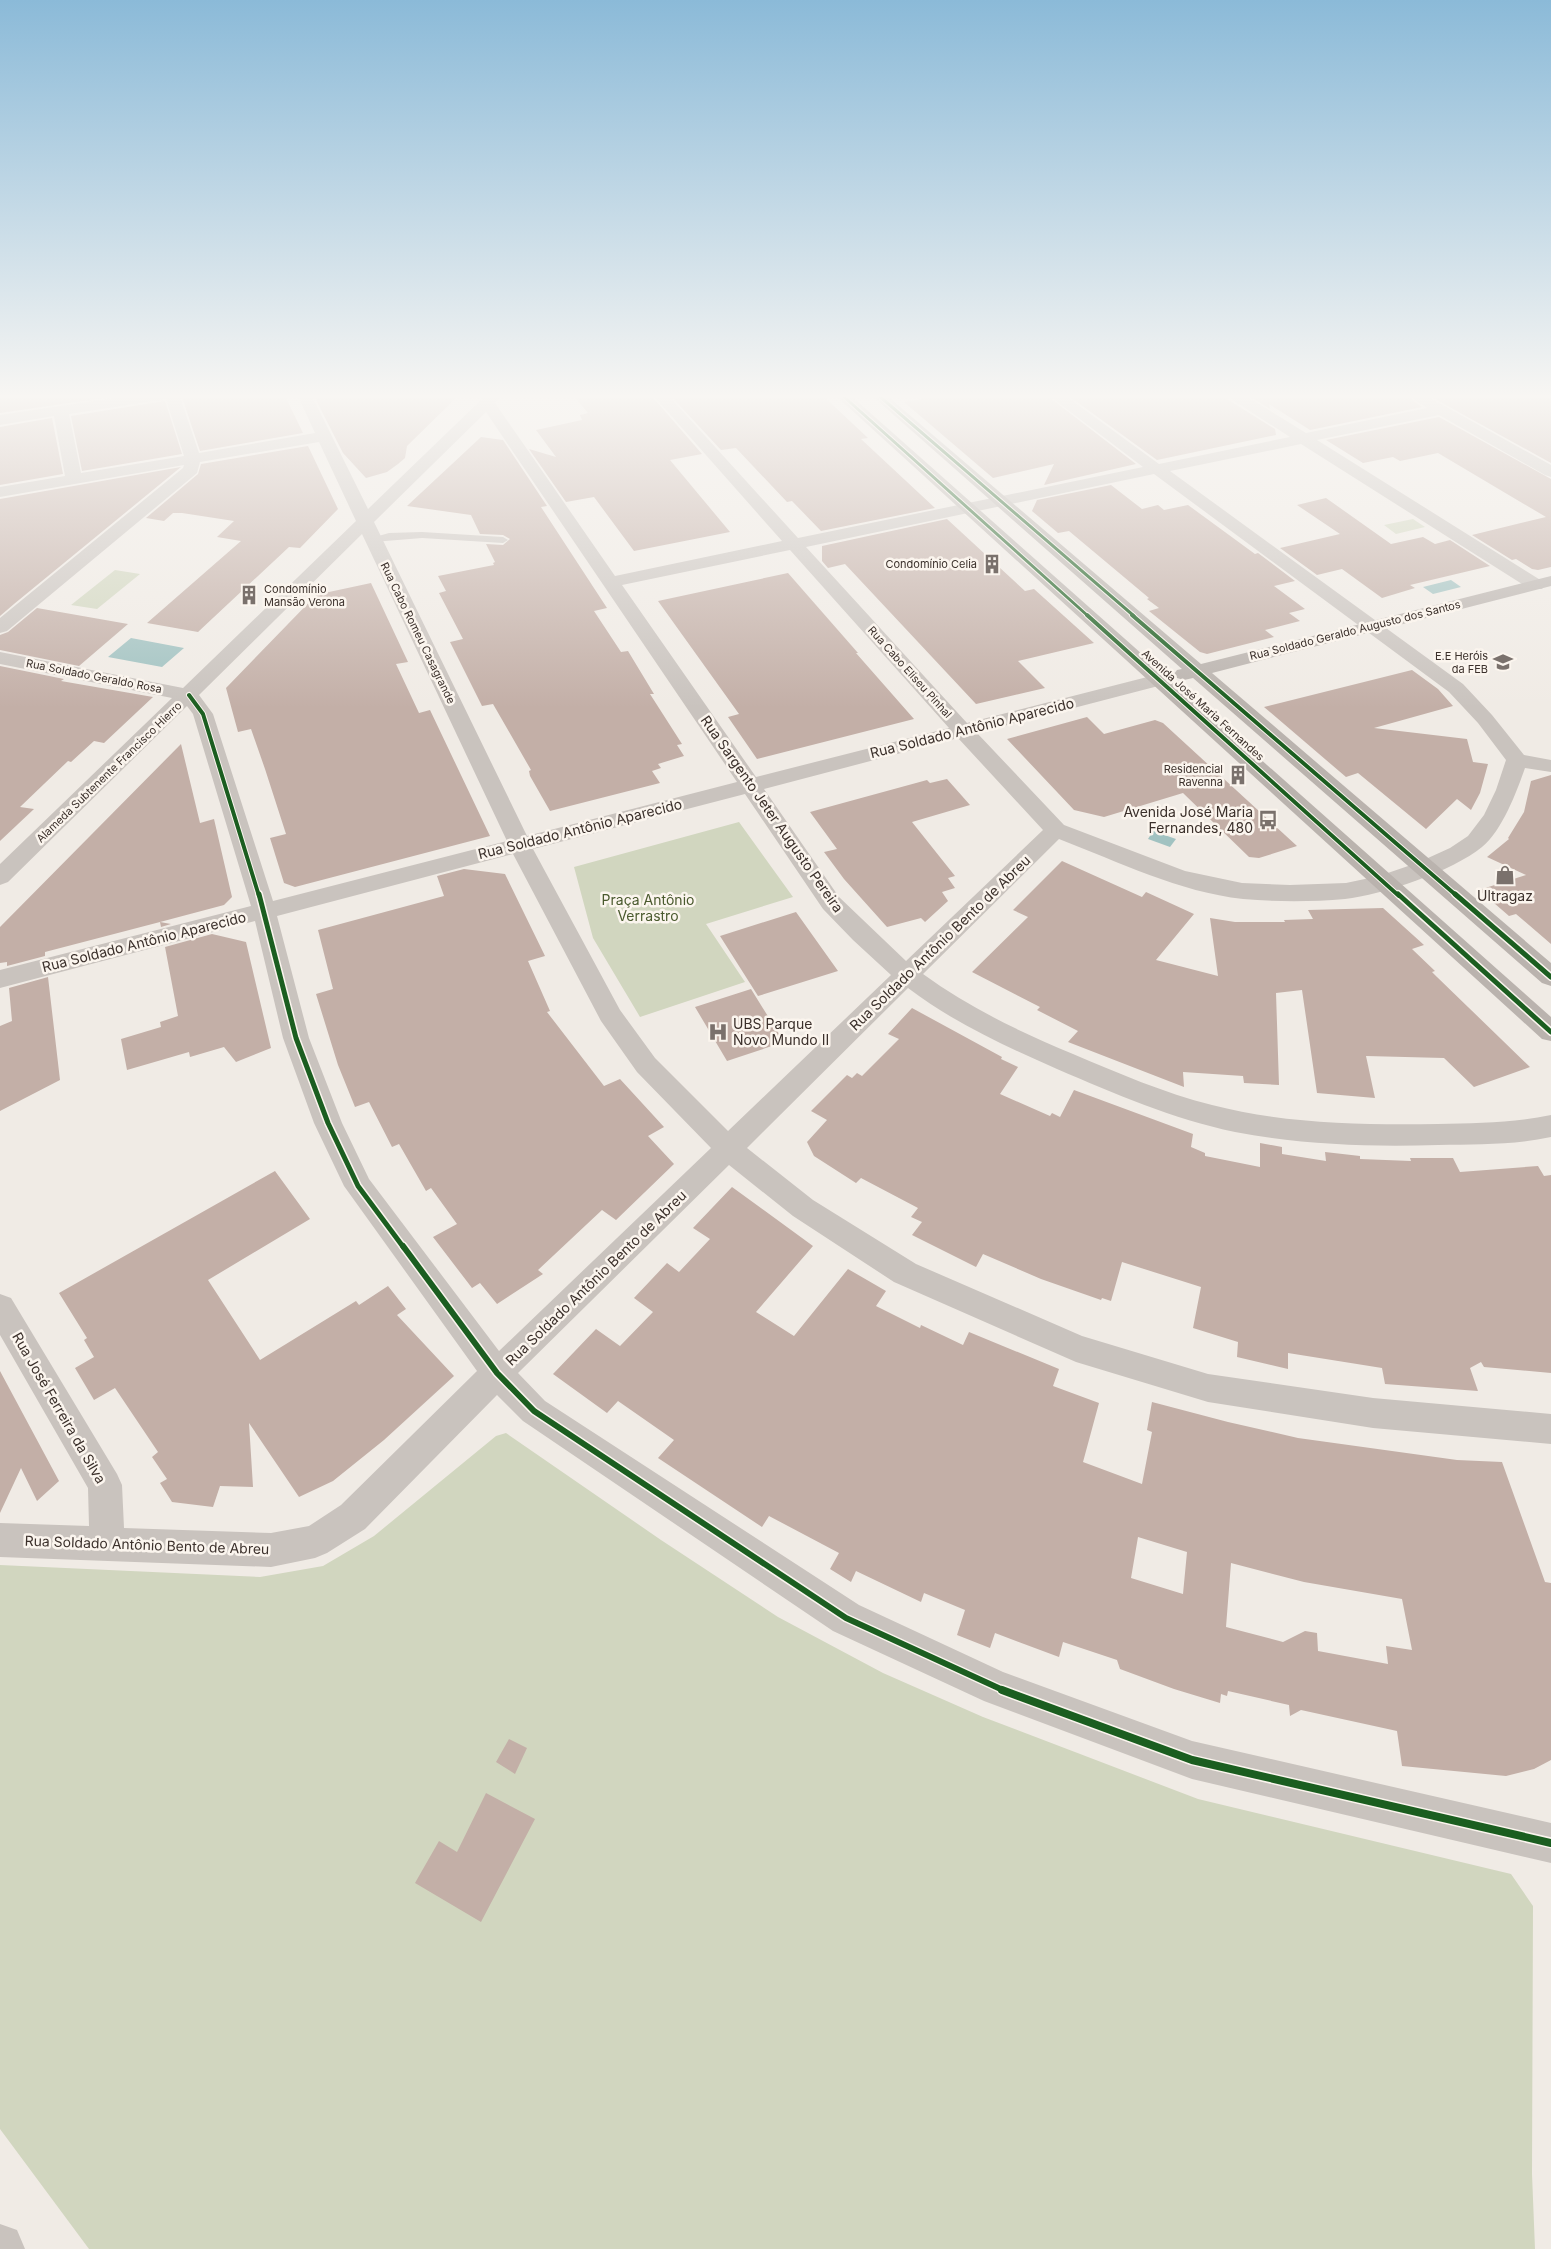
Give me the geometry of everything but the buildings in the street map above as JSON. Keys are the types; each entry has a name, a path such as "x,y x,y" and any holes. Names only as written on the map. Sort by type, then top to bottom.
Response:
{"main road":[{"name":"Avenida José Maria Fernandes","path":"958,499 1551,1032"},
{"name":"Avenida José Maria Fernandes","path":"999,499 1551,978"},
{"name":"Rua Soldado Geraldo Augusto dos Santos","path":"1160,680 1543,583"}],"street":[{"path":"0,627 156,499"},
{"name":"Rua Cabo Romeu Casagrande","path":"354,499 520,845 610,1015 646,1064 729,1150 803,1208 905,1273 1076,1348 1208,1388 1374,1413 1551,1429"},
{"name":"Alameda Subtenente Francisco Hierro","path":"0,877 387,499"},
{"name":"Rua Sargento Jeter Augusto Pereira","path":"557,499 611,582 831,903 863,938 906,974 965,1014 1024,1044 1137,1092 1200,1114 1258,1125 1364,1136 1528,1131 1551,1126"},
{"name":"Rua Cabo Eliseu Pinhal","path":"754,499 963,731 1056,830 1179,877 1242,891 1290,894 1346,891 1384,882 1425,868 1458,853 1476,841 1494,816 1507,790 1517,760"},
{"path":"611,582 1011,499"},
{"path":"1197,499 1456,688 1485,719 1517,760 1551,766"},
{"path":"1404,499 1543,583"},
{"name":"Rua Soldado Geraldo Rosa","path":"0,658 189,694"},
{"name":"Rua Soldado Antônio Aparecido","path":"0,979 1160,680"},
{"path":"189,694 204,714 264,911 296,1038 328,1123 358,1186 497,1373 534,1411 846,1618 997,1688 1192,1760 1551,1842"},
{"name":"Rua Soldado Antônio Bento de Abreu","path":"0,1540 271,1550 315,1541 353,1517 497,1373 729,1150 906,974 1056,830"},
{"name":"Rua José Ferreira da Silva","path":"0,1307 105,1485 107,1543"}],"lane":[{"path":"373,539 404,534 473,540 502,540"}],"green space":[{"path":"1413,519 1425,527 1396,534 1384,525"},
{"path":"115,570 140,574 97,609 71,605"},
{"name":"Praça Antônio Verrastro","path":"739,822 793,897 706,924 745,982 640,1017 593,938 574,867"},
{"path":"506,1433 661,1540 778,1617 883,1673 983,1717 1198,1799 1511,1874 1533,1906 1532,2174 1535,2249 89,2249 0,2129 0,1565 260,1577 323,1566 374,1536 496,1436"}],"water":[{"path":"1451,580 1461,587 1433,594 1423,587"},
{"path":"131,638 184,648 162,667 108,657"},
{"path":"1153,831 1176,839 1170,847 1148,839"}],"cycle path":[{"path":"958,499 1551,1032"},
{"path":"998,499 1551,977"},
{"path":"189,695 203,714 264,911 296,1038 328,1123 358,1186 497,1373 534,1411 846,1618 997,1688 1192,1760 1551,1843"}],"place":[{"name":"Condomínio Celia","path":"992,564"},
{"name":"Condomínio Mansão Verona","path":"249,595"},
{"name":"E.E Heróis da FEB","path":"1503,662"},
{"name":"Residencial Ravenna","path":"1238,775"},
{"name":"Avenida José Maria Fernandes, 480","path":"1268,820"},
{"name":"Ultragaz","path":"1505,875"},
{"name":"UBS Parque Novo Mundo II","path":"718,1032"}]}
